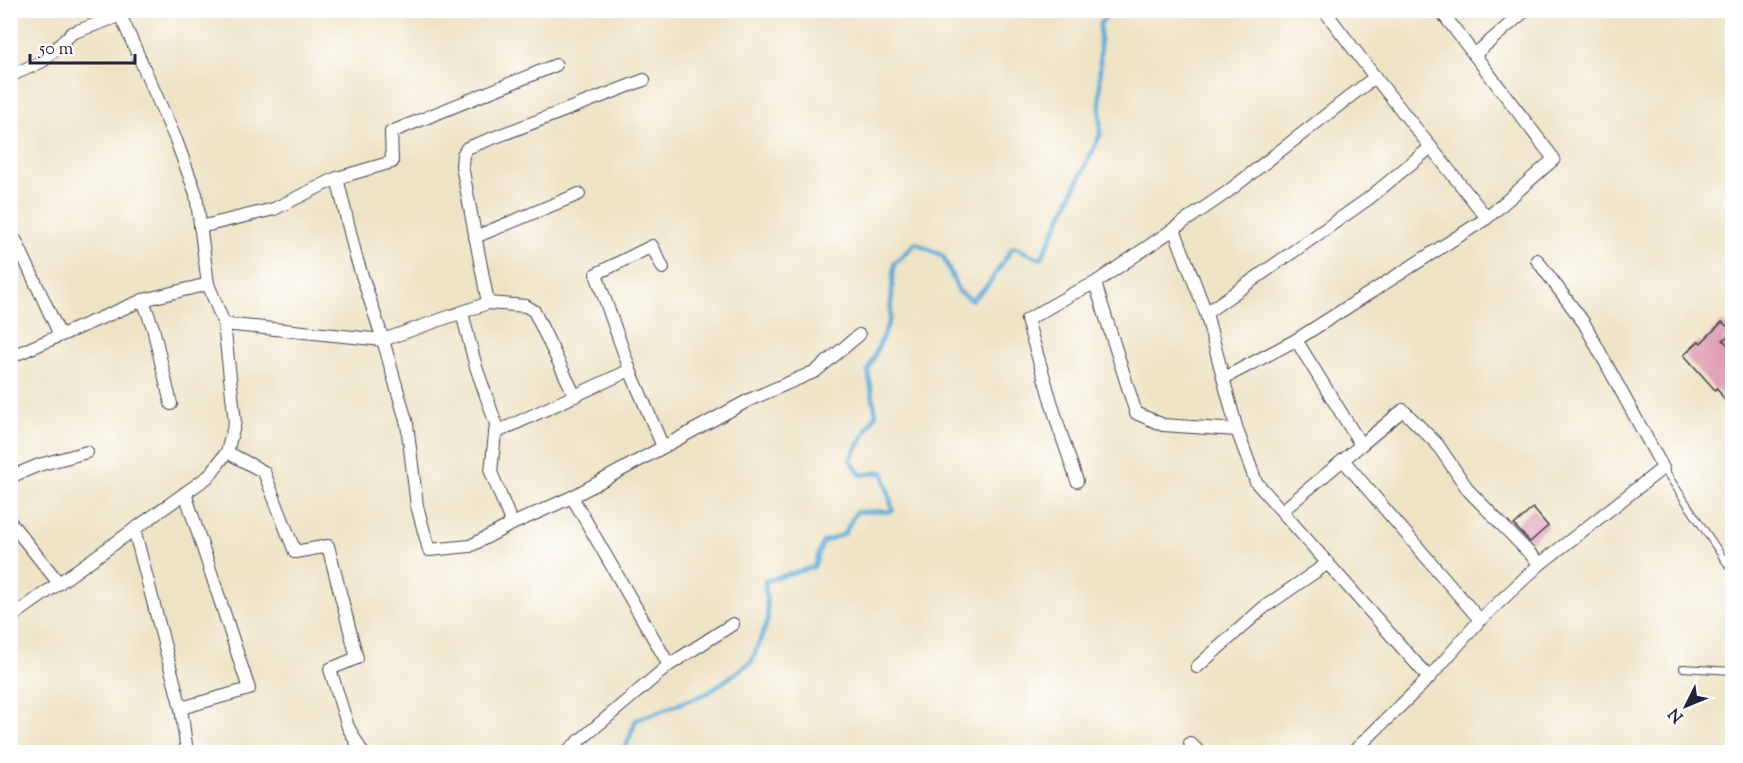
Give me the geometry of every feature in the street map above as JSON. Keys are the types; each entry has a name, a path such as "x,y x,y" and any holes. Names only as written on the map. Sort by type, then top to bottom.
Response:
{"street":[{"path":"1324,10 1487,218"},
{"path":"1224,378 1296,340 1487,218 1554,159 1440,10"},
{"path":"1474,55 1526,10"},
{"path":"10,76 43,61 72,33 118,13 176,140 196,194 208,284 224,324 235,422 227,452 209,476 10,618"},
{"path":"200,227 274,209 337,178 392,162 391,132 556,65"},
{"path":"1077,481 1027,320 1095,283 1226,193 1375,77"},
{"path":"488,303 462,166 463,155 467,148 644,80"},
{"path":"1206,313 1368,199 1431,147"},
{"path":"337,178 356,257 407,424 417,506 429,550 470,546 572,497 749,400 816,371 859,335"},
{"path":"475,237 579,194"},
{"path":"1174,229 1206,313 1237,430 1256,482 1429,678"},
{"path":"10,234 16,241 60,335"},
{"path":"663,268 652,246 596,274 630,370 663,447"},
{"path":"1353,753 1429,678 1480,620 1540,564 1663,468 1584,323 1537,260"},
{"path":"1095,283 1137,412 1163,425 1237,430"},
{"path":"10,357 143,300 208,284"},
{"path":"143,300 153,328 171,404"},
{"path":"224,324 383,340 488,303 526,306 534,311 574,396"},
{"path":"462,313 476,367 496,424 491,472 512,524"},
{"path":"1296,340 1361,445"},
{"path":"495,434 630,370"},
{"path":"1282,511 1402,410 1437,444 1469,491 1540,564"},
{"path":"10,477 39,465 87,452"},
{"path":"227,452 264,472 295,552 328,546 357,658 330,669 348,727 362,753"},
{"path":"1343,460 1480,620"},
{"path":"181,708 249,689 185,493"},
{"path":"572,497 669,665"},
{"path":"10,522 59,583"},
{"path":"134,529 181,708 187,753"},
{"path":"1197,667 1263,608 1328,563"},
{"path":"566,753 669,665 733,624"}],"lane":[{"path":"1663,468 1732,571"},
{"path":"1683,668 1732,671"}],"building":[{"path":"1722,322 1732,330 1732,333 1723,340 1732,349 1732,412 1717,388 1715,390 1684,355 1699,341 1701,343"},
{"path":"1533,508 1548,526 1530,542 1514,525"}],"waterway":[{"path":"624,752 636,720 708,693 752,661 768,620 765,581 814,567 823,542 844,534 856,512 893,511 883,472 861,475 850,460 876,414 868,371 890,319 894,264 916,243 943,256 959,292 972,300 988,285 1013,247 1041,259 1100,135 1100,24 1110,10"}]}
